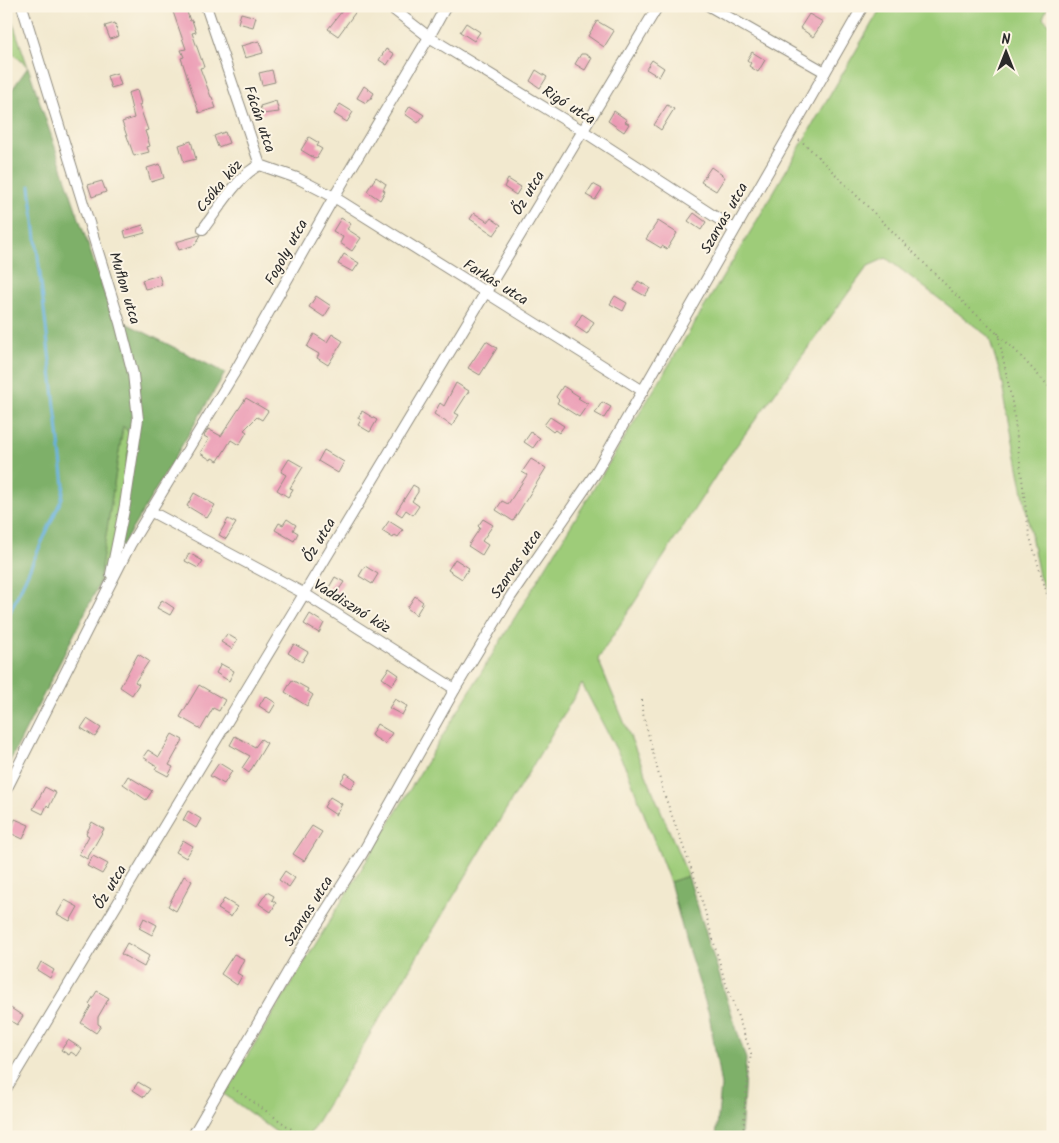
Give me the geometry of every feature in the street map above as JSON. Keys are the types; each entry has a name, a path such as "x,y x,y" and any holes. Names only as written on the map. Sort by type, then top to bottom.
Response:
{"street":[{"name":"Muflon utca","path":"22,6 120,323 133,374 138,419 125,505 109,586"},
{"name":"Fácán utca","path":"206,6 260,165 297,178 334,197"},
{"name":"Rigó utca","path":"389,6 429,38 583,131 734,230"},
{"name":"Fogoly utca","path":"150,511 234,375 334,197 429,38 446,6"},
{"name":"Őz utca","path":"6,1089 658,6"},
{"path":"709,6 825,72"},
{"name":"Szarvas utca","path":"192,1137 297,956 362,854 455,689 511,596 595,474 863,6"},
{"name":"Csóka köz","path":"203,229 243,176 252,168 260,165"},
{"name":"Farkas utca","path":"334,197 643,391"},
{"name":"Muflon utca","path":"6,790 109,586 150,511"},
{"name":"Vaddisznó köz","path":"150,511 305,594 455,689"}],"path":[{"path":"790,136 805,144 958,297 998,333 1053,391"},
{"path":"998,333 1013,407 1029,534 1053,614"},
{"path":"642,700 642,710 663,791 698,888 724,978 751,1053 745,1103 744,1137"},
{"path":"224,1082 303,1137"}],"green space":[{"path":"7,6 28,67 6,47"},
{"path":"882,6 1048,6 1043,18 1053,27 1053,610 1039,576 1000,374 989,337 886,258 868,266 726,460 598,659 688,876 670,882 628,772 582,684 308,1137 283,1137 224,1094 752,229"},
{"path":"28,67 112,316 225,373 112,563 131,435 123,426 98,587 6,769 6,98"},
{"path":"123,426 131,434 112,563 98,587"},
{"path":"688,876 746,1059 741,1137 716,1137 721,1086 709,1014 686,942 670,882"}],"building":[{"path":"171,6 185,6 190,21 192,20 196,32 192,33 204,67 200,68 216,108 199,113 181,58 184,57 181,50 186,49"},
{"path":"346,6 360,6 338,36 328,29"},
{"path":"241,13 256,17 253,27 238,23"},
{"path":"809,14 823,22 813,37 800,28"},
{"path":"597,21 614,31 604,47 588,36"},
{"path":"115,23 119,36 110,39 105,26"},
{"path":"466,23 480,32 474,41 460,32"},
{"path":"259,41 263,53 245,58 241,46"},
{"path":"386,49 394,54 387,65 379,60"},
{"path":"752,52 765,60 758,72 749,66 751,63 747,60"},
{"path":"581,54 592,58 585,70 575,64"},
{"path":"652,60 664,68 659,77 646,69"},
{"path":"272,70 275,82 262,85 259,73"},
{"path":"536,70 547,77 540,88 530,81"},
{"path":"117,73 121,85 111,88 107,76"},
{"path":"364,86 374,93 366,103 357,98"},
{"path":"137,90 141,104 139,105 148,130 145,131 150,146 147,147 149,152 134,156 122,122 134,118 128,93"},
{"path":"276,101 279,112 262,114 260,106"},
{"path":"340,104 353,112 347,122 334,114"},
{"path":"667,105 674,109 661,130 654,125"},
{"path":"410,106 424,115 418,123 405,114"},
{"path":"614,111 627,120 625,122 629,124 624,132 608,121"},
{"path":"225,132 229,143 218,147 214,136"},
{"path":"309,137 319,143 317,146 322,149 316,159 301,150"},
{"path":"191,141 196,159 184,162 179,145"},
{"path":"160,164 164,178 151,182 147,168"},
{"path":"711,167 725,177 716,191 701,182"},
{"path":"376,177 386,184 383,190 385,191 380,200 367,191"},
{"path":"508,179 521,187 516,195 504,187"},
{"path":"102,181 106,192 92,197 88,185"},
{"path":"593,184 602,189 595,200 586,195"},
{"path":"474,213 488,222 491,218 501,225 494,235 470,219"},
{"path":"694,213 706,222 701,230 688,221"},
{"path":"341,218 351,224 347,229 361,238 352,251 340,243 343,237 333,231"},
{"path":"658,221 677,233 667,249 662,246 661,248 646,239"},
{"path":"143,225 145,233 126,238 124,231"},
{"path":"201,235 195,245 179,250 176,242"},
{"path":"344,254 359,263 353,272 338,264"},
{"path":"159,275 162,285 145,289 142,280"},
{"path":"638,281 650,288 645,296 633,289"},
{"path":"316,296 331,306 324,317 309,307"},
{"path":"615,296 627,303 623,311 610,304"},
{"path":"582,314 594,322 587,334 575,326"},
{"path":"314,334 327,342 332,334 343,341 328,365 317,358 319,354 307,347"},
{"path":"486,341 497,348 480,375 468,368"},
{"path":"456,383 469,391 455,413 459,415 452,426 434,414 440,403 444,406"},
{"path":"563,386 588,404 579,417 557,403 559,400 556,397"},
{"path":"246,398 268,411 262,420 257,417 244,430 247,432 239,445 231,440 218,461 212,458 211,460 200,453 209,439 204,436 208,429 221,436"},
{"path":"602,402 611,407 604,418 595,413"},
{"path":"362,411 377,420 370,432 358,425 361,420 358,418"},
{"path":"550,417 564,426 559,433 555,430 553,432 544,425"},
{"path":"531,432 540,438 533,448 524,442"},
{"path":"324,450 344,462 338,473 318,461"},
{"path":"289,459 303,467 290,488 293,489 288,497 277,490 286,475 281,472"},
{"path":"531,459 546,468 513,521 496,510 502,501 508,504 527,475 522,472"},
{"path":"413,485 418,488 418,492 412,501 419,506 413,515 406,510 402,516 396,512"},
{"path":"194,493 215,505 207,518 187,506"},
{"path":"228,519 236,523 226,539 219,535"},
{"path":"287,519 296,525 293,530 298,533 294,541 275,530 279,523 283,525"},
{"path":"483,519 493,525 482,541 488,545 482,555 468,546 480,528 478,526"},
{"path":"389,521 403,530 398,537 395,535 393,538 382,531"},
{"path":"189,553 203,561 198,568 185,561"},
{"path":"455,559 469,568 462,579 448,570"},
{"path":"365,566 378,574 372,584 359,576"},
{"path":"335,577 344,582 336,594 328,589"},
{"path":"415,596 423,602 416,615 407,608"},
{"path":"162,600 174,608 170,615 157,608"},
{"path":"310,614 324,623 319,633 304,624"},
{"path":"227,634 237,640 232,649 221,642"},
{"path":"294,644 308,652 302,662 288,653"},
{"path":"138,654 149,661 135,682 139,684 132,695 120,687"},
{"path":"221,664 234,671 229,681 216,673"},
{"path":"389,668 399,675 392,685 382,678"},
{"path":"292,680 308,689 307,691 313,695 307,706 285,692"},
{"path":"199,685 225,700 219,711 213,708 201,729 180,717"},
{"path":"265,696 276,703 270,713 259,706"},
{"path":"395,699 407,706 402,715 389,708"},
{"path":"87,719 101,728 95,737 81,728"},
{"path":"377,724 392,733 385,744 371,735"},
{"path":"172,734 183,740 169,765 173,767 168,776 155,769 157,766 143,757 148,750 159,757"},
{"path":"235,736 255,747 261,739 267,743 249,773 242,768 250,756 230,745"},
{"path":"219,763 232,771 224,784 210,776"},
{"path":"346,773 356,780 351,789 340,782"},
{"path":"128,776 152,791 146,800 123,784"},
{"path":"45,787 56,793 43,814 33,809"},
{"path":"330,797 342,804 336,815 324,807"},
{"path":"188,811 201,819 196,828 183,820"},
{"path":"15,819 29,825 23,839 10,833"},
{"path":"92,822 104,829 87,859 79,854 89,836 86,834"},
{"path":"312,826 322,832 304,861 293,854"},
{"path":"183,840 193,846 186,858 176,852"},
{"path":"93,856 108,864 102,874 87,866"},
{"path":"285,871 295,878 289,887 279,880"},
{"path":"184,876 192,881 176,911 168,906"},
{"path":"267,892 274,896 272,900 276,903 271,912 259,904"},
{"path":"224,899 237,907 231,917 218,909"},
{"path":"65,900 78,907 70,921 57,914"},
{"path":"144,918 157,925 152,935 139,928"},
{"path":"127,943 149,956 144,967 121,954"},
{"path":"234,954 244,959 237,973 242,976 237,985 221,974"},
{"path":"41,962 54,970 50,978 37,970"},
{"path":"97,991 109,998 98,1017 98,1024 101,1026 96,1033 81,1023"},
{"path":"6,1005 23,1016 17,1025 6,1018"},
{"path":"68,1040 82,1049 77,1056 71,1052 69,1055 61,1050"},
{"path":"138,1082 150,1089 144,1097 133,1090"}],"waterway":[{"path":"6,621 62,498 64,485 30,186"}]}
